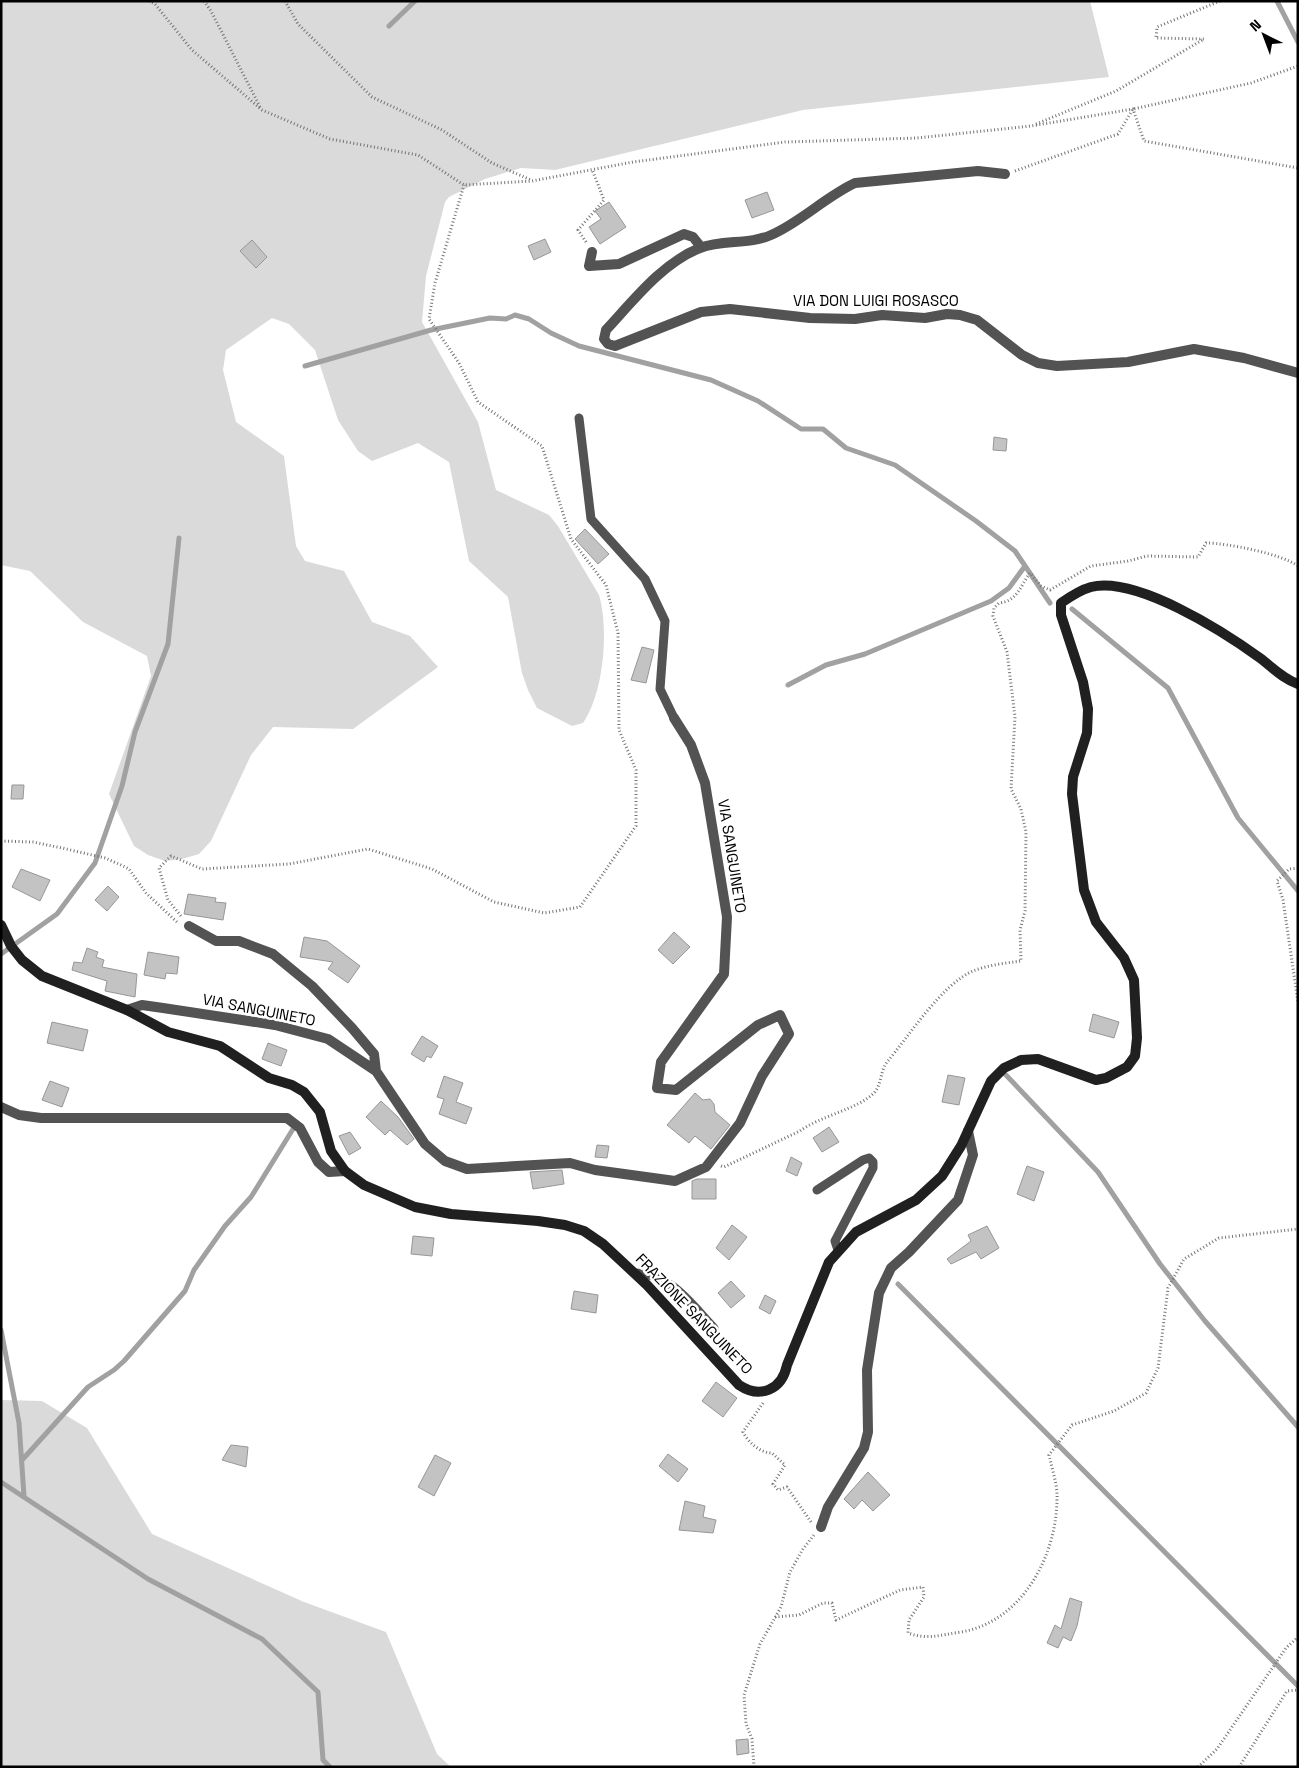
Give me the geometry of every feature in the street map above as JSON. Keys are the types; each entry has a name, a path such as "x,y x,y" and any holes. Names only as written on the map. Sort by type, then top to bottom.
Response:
{"street":[{"name":"VIA DON LUIGI ROSASCO","path":"1005,174 978,171 854,183 838,191 789,226 770,236 701,247 666,269 608,327 604,336 608,344 618,345 701,312 730,309 810,318 855,319 882,315 925,318 947,314 960,315 977,320 1022,354 1038,363 1047,365 1128,362 1194,350 1244,358 1298,373"},
{"path":"592,252 589,266 619,264 684,234 693,237 701,247"},
{"path":"774,1388 785,1374 825,1270 838,1250 856,1232 916,1200 942,1176 968,1131 991,1081 1004,1068 1021,1060 1038,1058 1096,1080 1106,1078 1128,1067 1135,1056 1137,1038 1134,980 1124,958 1096,922 1084,890 1072,794 1073,777 1087,733 1088,709 1083,682 1061,615 1061,604 1075,593 1092,587 1110,586 1145,593 1181,609 1259,658 1289,681 1298,684"},
{"name":"VIA SANGUINETO","path":"127,1010 142,1006 275,1026 328,1039 376,1071 425,1144 445,1160 467,1169 570,1163 595,1170 675,1181 706,1167 740,1122 762,1076 789,1034 780,1015 758,1025 676,1090 657,1088 661,1062 724,974 725,964 727,918 705,783 691,745 674,718"},
{"name":"FRAZIONE SANGUINETO","path":"1,925 11,946 22,960 42,976 127,1010 168,1032 220,1046 262,1074 292,1085 304,1092 320,1112 331,1151 345,1171 377,1192 414,1207 452,1214 538,1221 565,1225 584,1231 603,1244 634,1273 739,1385 756,1392 774,1388"},
{"name":"VIA SANGUINETO","path":"186,927 216,941 239,941 273,954 312,986 352,1028 374,1054 376,1071"},
{"path":"1,1107 19,1115 41,1118 287,1118 300,1128 318,1162 329,1172 345,1171"},
{"path":"817,1528 864,1448 868,1432 867,1370 879,1293 890,1268 909,1252 958,1200 973,1155 968,1131"}],"lane":[{"path":"580,418 591,519 645,579 666,621 660,689 674,718"},
{"path":"817,1190 863,1160 869,1158 873,1162 874,1168 835,1241 838,1250"},
{"path":"634,1273 645,1273 672,1284 714,1328"}],"path":[{"path":"149,1 155,4 192,50 262,110 330,139 418,155 464,185 532,180 592,169 785,142 917,138 1031,126 1133,109 1251,83 1298,66"},
{"path":"204,1 212,11 262,110"},
{"path":"285,1 298,24 372,97 442,130 492,164 532,180"},
{"path":"1031,126 1116,91 1204,40 1156,38 1157,27 1220,1"},
{"path":"1133,109 1144,141 1298,168"},
{"path":"1005,174 1118,134 1133,109"},
{"path":"592,169 604,200 578,230 592,252"},
{"path":"186,927 168,900 159,868 171,856 202,869 288,864 368,849 432,869 494,902 544,913 580,907 636,826 636,770 618,730 618,633 606,585 571,539 542,446 478,402 459,363 429,319 435,283 464,185"},
{"path":"710,1162 724,1167 800,1131 811,1123 852,1106 873,1094 882,1082 886,1064 926,1012 960,978 989,966 1022,961 1020,930 1025,911 1026,832 1021,809 1011,789 1015,717 1007,652 994,616 994,608 999,603 1007,602 1016,596 1030,573 1041,586 1050,590 1091,566 1128,561 1147,556 1198,557 1206,543 1225,543 1289,559 1298,566"},
{"path":"1,841 33,842 105,858 121,865 129,869 146,893 186,927"},
{"path":"1298,868 1289,869 1277,881 1283,900 1298,1002"},
{"path":"775,1617 799,1615 823,1603 832,1603 836,1620 900,1590 923,1587 924,1597 909,1620 908,1633 924,1638 973,1630 1002,1617 1033,1584 1051,1540 1057,1499 1049,1455 1072,1425 1114,1411 1146,1392 1158,1368 1168,1288 1184,1259 1219,1238 1298,1229"},
{"path":"754,1767 752,1738 746,1724 744,1695 760,1644 781,1607 790,1572 817,1528 787,1487 778,1490 773,1484 785,1464 772,1453 765,1453 757,1447 743,1432 774,1388"},
{"path":"1200,1766 1216,1749 1286,1648 1298,1637"},
{"path":"1239,1767 1288,1691 1298,1690"},
{"path":"1200,1766 1206,1767"}],"shaded area":[{"path":"1,1 1090,1 1109,77 803,110 555,170 521,168 485,179 449,197 445,202 426,276 422,322 478,422 496,490 549,515 558,526 599,595 604,625 603,660 596,695 583,723 572,726 537,708 522,673 508,597 469,561 449,462 418,443 372,461 358,451 338,420 315,350 289,324 272,318 226,350 223,370 236,422 284,456 296,546 305,561 344,571 372,622 410,636 438,667 353,729 273,727 251,755 211,841 199,854 165,861 148,855 134,846 109,794 151,676 147,656 83,622 30,571 1,565"},
{"path":"1,1400 42,1401 87,1428 152,1534 304,1602 386,1632 437,1754 451,1767 1,1767"}],"building":[{"path":"767,192 774,210 752,218 745,200"},
{"path":"609,202 626,227 600,244 589,227 601,219 595,211"},
{"path":"545,239 551,252 534,260 528,246"},
{"path":"252,240 267,257 256,268 240,251"},
{"path":"994,437 1007,439 1006,451 993,450"},
{"path":"585,529 609,554 598,564 575,539"},
{"path":"642,647 654,650 646,683 631,680"},
{"path":"12,785 24,785 23,799 11,799"},
{"path":"21,869 50,880 40,901 12,887"},
{"path":"108,886 119,897 107,911 95,900"},
{"path":"188,894 216,898 215,902 226,903 223,920 184,914"},
{"path":"674,932 690,947 673,964 658,950"},
{"path":"304,937 327,941 360,966 348,983 328,969 333,962 300,957"},
{"path":"87,948 98,952 96,957 104,960 102,967 137,974 135,997 105,991 107,981 72,970 74,962 82,963"},
{"path":"148,952 179,957 177,974 166,973 165,979 144,975"},
{"path":"1093,1014 1119,1022 1114,1038 1089,1031"},
{"path":"52,1022 88,1030 83,1051 47,1043"},
{"path":"422,1036 438,1046 431,1058 427,1056 424,1062 411,1054"},
{"path":"268,1043 287,1050 281,1066 262,1059"},
{"path":"948,1075 965,1078 959,1105 942,1102"},
{"path":"444,1076 463,1083 456,1102 472,1108 466,1124 439,1114 444,1099 437,1097"},
{"path":"50,1081 69,1088 62,1107 42,1100"},
{"path":"695,1093 703,1100 710,1099 714,1104 715,1112 730,1125 711,1149 695,1136 689,1143 667,1125"},
{"path":"381,1101 398,1117 414,1139 407,1145 390,1130 385,1135 366,1117"},
{"path":"829,1127 839,1142 822,1152 813,1138"},
{"path":"350,1132 361,1148 349,1155 339,1136"},
{"path":"597,1145 609,1146 607,1158 595,1157"},
{"path":"791,1157 802,1163 797,1176 786,1171"},
{"path":"1027,1166 1044,1172 1034,1201 1017,1194"},
{"path":"562,1170 564,1184 533,1189 530,1172"},
{"path":"697,1179 716,1179 716,1199 692,1199 692,1181"},
{"path":"732,1225 747,1237 729,1260 716,1248"},
{"path":"987,1226 999,1248 981,1259 976,1252 951,1264 947,1259 971,1241 968,1235"},
{"path":"413,1236 434,1238 432,1256 411,1254"},
{"path":"731,1281 745,1296 731,1308 718,1293"},
{"path":"574,1291 598,1295 596,1313 571,1309"},
{"path":"765,1295 776,1301 770,1314 759,1308"},
{"path":"716,1382 737,1398 723,1417 702,1401"},
{"path":"231,1445 248,1447 246,1467 222,1460"},
{"path":"668,1454 688,1469 678,1482 659,1466"},
{"path":"435,1455 451,1463 434,1496 418,1487"},
{"path":"868,1472 890,1495 873,1511 862,1500 854,1509 844,1499"},
{"path":"685,1501 705,1506 703,1517 716,1520 713,1533 679,1530"},
{"path":"1070,1598 1082,1602 1077,1626 1071,1641 1063,1637 1058,1648 1047,1643 1055,1625 1061,1629"},
{"path":"748,1739 749,1753 737,1755 736,1740"}],"waterway":[{"path":"389,26 415,1"},
{"path":"1277,1 1298,42"},
{"path":"305,366 431,330 490,318 506,319 515,315 529,319 551,333 579,346 711,380 758,401 801,429 823,429 846,448 895,465 976,521 1015,551 1050,603"},
{"path":"1,954 57,914 95,863 122,786 135,732 168,644 179,538"},
{"path":"788,685 826,665 865,654 991,601 1009,588 1025,566"},
{"path":"1072,609 1168,688 1238,818 1298,891"},
{"path":"1005,1074 1098,1172 1160,1264 1205,1321 1298,1427"},
{"path":"23,1459 88,1387 124,1361 185,1291 194,1270 225,1226 251,1197 293,1129"},
{"path":"898,1284 1298,1686"},
{"path":"1,1330 19,1423 24,1496"},
{"path":"1,1482 148,1579 262,1639 318,1692 323,1760 330,1767"}]}
